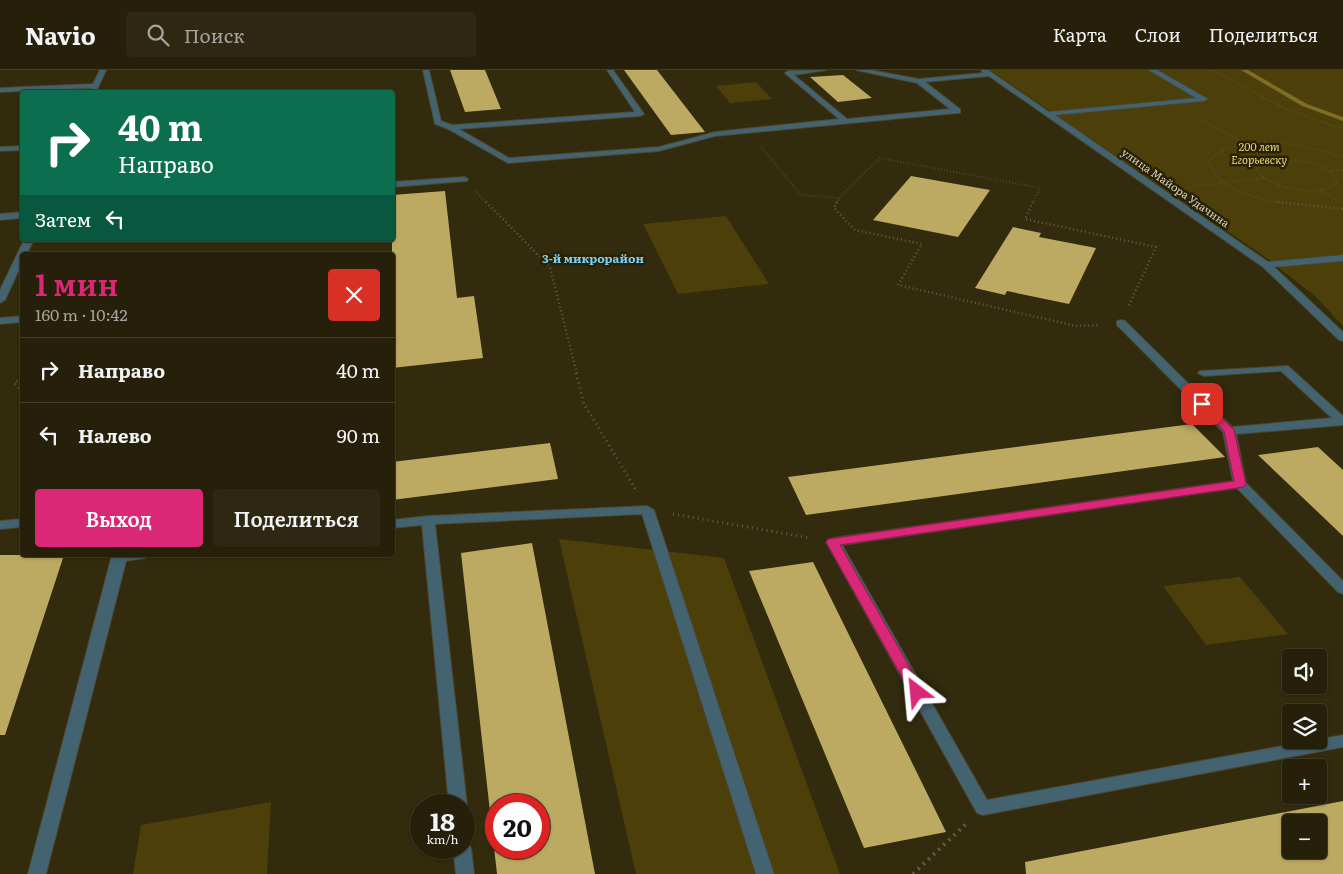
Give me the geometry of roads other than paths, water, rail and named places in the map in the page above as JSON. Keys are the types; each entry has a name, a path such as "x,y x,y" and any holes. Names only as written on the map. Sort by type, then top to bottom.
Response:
{"street":[{"path":"74,90 95,89 103,70"},
{"path":"426,70 438,122 451,127 508,161 659,149 715,134 957,111 919,81"},
{"path":"451,127 640,114 610,70"},
{"path":"823,70 788,73 845,121"},
{"path":"858,70 919,81 987,72"},
{"path":"1046,114 1204,99 1152,70"},
{"name":"улица Майора Удачина","path":"987,72 1266,265 1343,338"},
{"path":"0,90 20,90"},
{"path":"0,149 20,148"},
{"path":"395,185 464,179"},
{"path":"0,217 20,215"},
{"path":"0,300 3,290 20,257"},
{"path":"1266,265 1343,258"},
{"path":"0,321 20,318"},
{"path":"1121,323 1229,430 1240,484 1343,589"},
{"path":"1204,373 1284,368 1342,421"},
{"path":"1229,430 1342,421"},
{"path":"1240,484 833,542 983,808 1341,744"},
{"path":"395,524 428,520 647,510 765,874"},
{"path":"428,520 457,794"},
{"path":"0,526 20,523"},
{"path":"36,874 120,557"},
{"path":"463,859 465,874"}],"waterway":[{"path":"1244,70 1304,105 1343,119"}],"district":[{"name":"3-й микрорайон","path":"593,258"}],"park label":[{"name":"200 лет Егорьевску","path":"1259,152"}]}
